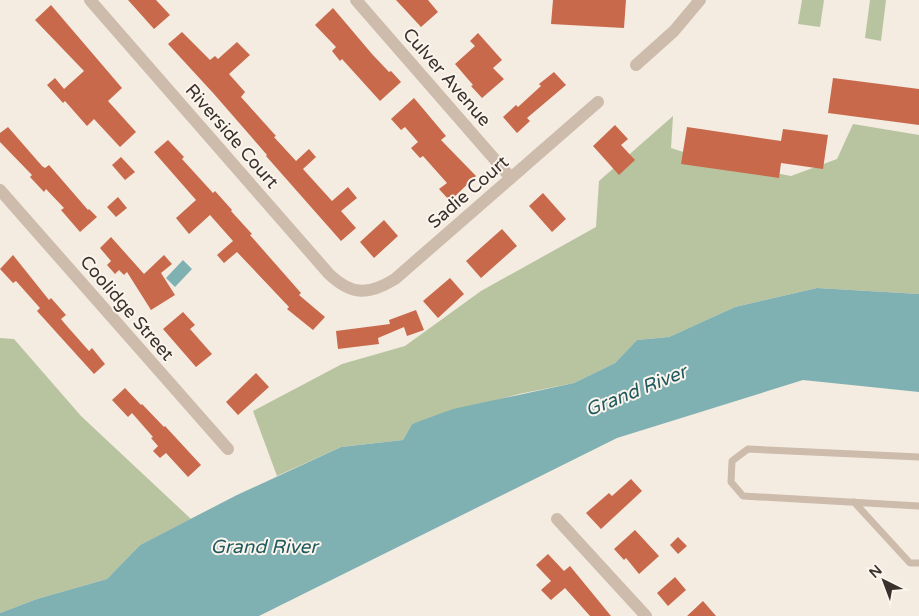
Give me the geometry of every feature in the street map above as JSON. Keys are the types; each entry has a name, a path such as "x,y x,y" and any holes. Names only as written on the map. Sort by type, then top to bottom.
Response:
{"street":[{"name":"Riverside Court","path":"90,0 329,274 338,282 353,290"},
{"name":"Culver Avenue","path":"356,0 511,178"},
{"path":"636,65 674,31 700,0"},
{"name":"Sadie Court","path":"353,290 368,292 381,288 396,279 598,102"},
{"name":"Coolidge Street","path":"0,190 228,449"},
{"path":"557,519 646,616"}],"lane":[{"path":"919,457 748,449 732,461 730,482 743,496 919,506"},
{"path":"854,502 910,563 919,563"}],"green space":[{"path":"802,0 824,0 820,27 798,24"},
{"path":"870,0 886,0 881,41 865,38"},
{"path":"673,116 671,148 711,161 791,176 837,159 853,124 919,135 919,294 817,288 735,307 669,337 637,340 615,363 574,383 519,394 412,424 403,440 341,447 277,476 253,411 342,364 405,346 481,291 596,227 599,181"},
{"path":"0,338 14,339 81,416 191,519 140,545 107,579 37,599 0,613"}],"water":[{"path":"183,260 192,269 175,287 166,278"},
{"name":"Grand River","path":"817,288 919,294 919,392 803,380 617,438 259,616 0,616 0,613 37,599 107,579 140,545 237,495 341,447 403,440 412,424 453,409 574,383 615,363 637,340 669,337 735,307"}],"building":[{"path":"128,0 156,0 170,15 154,29"},
{"path":"396,0 428,0 438,12 421,27"},
{"path":"553,0 626,0 624,28 551,24"},
{"path":"51,5 122,88 108,101 136,132 120,147 94,119 87,126 65,101 63,103 47,85 55,78 64,89 84,71 35,20"},
{"path":"333,8 372,54 401,82 380,101 342,59 340,61 332,51 336,47 315,25"},
{"path":"182,32 210,60 215,56 218,59 237,42 250,55 229,74 245,92 241,97 296,161 309,149 316,157 303,169 332,201 348,187 357,198 341,211 356,228 341,241 214,94 168,44"},
{"path":"478,33 502,60 493,68 504,79 482,98 455,64 475,46 470,41"},
{"path":"554,72 566,85 527,118 530,121 517,133 503,117 516,105 518,107 541,86 539,84"},
{"path":"833,78 919,89 919,125 828,113"},
{"path":"414,98 446,136 441,140 476,176 450,201 439,189 447,183 423,156 420,158 411,148 418,142 405,127 401,130 391,119"},
{"path":"615,125 628,139 621,145 635,160 619,175 593,146"},
{"path":"8,127 42,166 45,168 49,165 88,210 97,217 80,232 61,210 64,208 46,189 44,192 30,177 32,175 0,142 0,133"},
{"path":"687,127 781,141 783,129 828,135 823,169 781,163 779,178 681,164"},
{"path":"168,140 184,157 182,159 213,193 215,191 232,210 252,234 250,235 301,293 299,295 325,317 313,330 287,309 289,307 237,252 224,263 217,255 233,241 210,215 189,234 176,218 196,200 154,152"},
{"path":"121,157 135,172 125,180 112,165"},
{"path":"543,193 566,219 552,232 529,206"},
{"path":"118,197 127,208 116,217 107,207"},
{"path":"384,220 398,236 374,258 360,242"},
{"path":"502,229 517,246 481,278 466,261"},
{"path":"111,237 144,274 164,255 172,264 161,273 175,295 151,310 127,272 124,275 119,270 115,274 107,265 111,261 100,248"},
{"path":"13,255 49,300 51,298 66,315 61,319 66,325 89,351 92,348 105,364 94,374 37,311 40,308 16,281 13,283 0,269"},
{"path":"450,278 464,294 438,318 423,301"},
{"path":"416,310 424,330 407,336 404,327 378,338 379,344 338,349 336,331 390,324 389,320"},
{"path":"183,312 195,325 190,329 212,354 196,367 163,329"},
{"path":"256,373 269,387 238,415 226,402"},
{"path":"125,388 165,426 201,465 188,477 166,453 160,458 153,451 158,446 151,438 153,437 132,413 128,417 112,400"},
{"path":"631,479 642,491 601,529 586,513 609,493 612,496"},
{"path":"635,530 659,556 639,574 626,558 624,560 614,549"},
{"path":"678,537 687,546 678,554 670,545"},
{"path":"548,554 564,571 570,566 611,616 590,616 565,588 551,600 541,590 551,581 536,565"},
{"path":"675,577 686,590 668,606 657,593"},
{"path":"703,601 716,616 687,616"}]}
